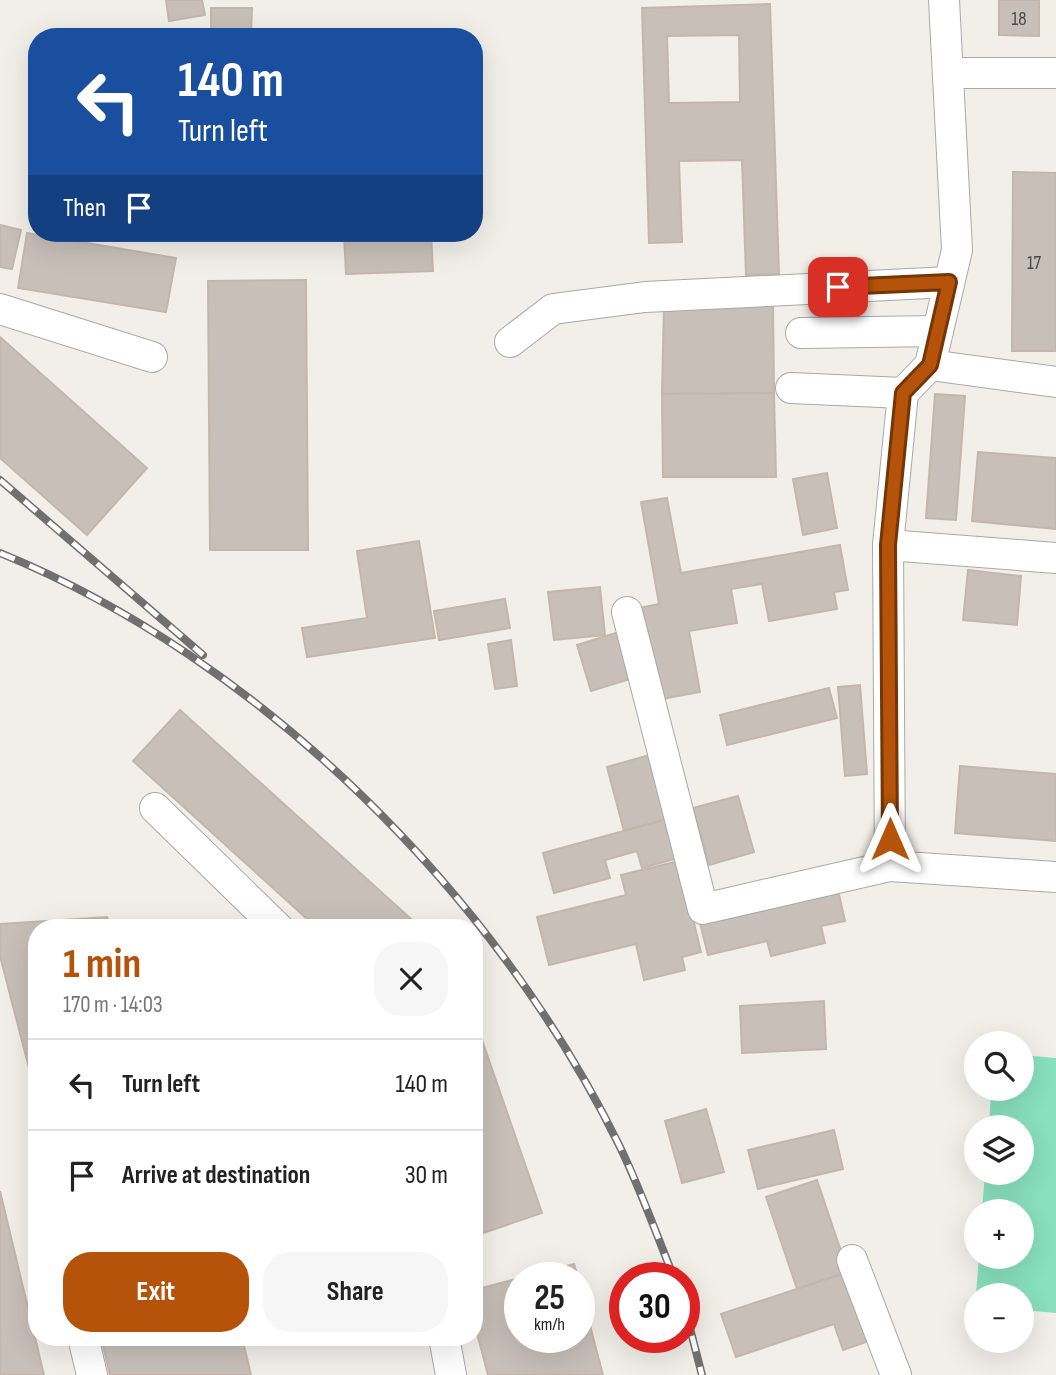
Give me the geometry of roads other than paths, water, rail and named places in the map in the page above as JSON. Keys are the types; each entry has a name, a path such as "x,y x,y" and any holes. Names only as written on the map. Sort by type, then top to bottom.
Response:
{"street":[{"path":"890,866 888,545 903,393 930,365 957,250 944,0"},
{"path":"948,73 1056,73"},
{"path":"510,342 553,309 645,297 949,282"},
{"path":"0,309 152,357"},
{"path":"801,333 938,331"},
{"path":"930,365 1056,382"},
{"path":"791,388 903,393"},
{"path":"888,545 1056,558"},
{"path":"627,612 703,909 890,866 1056,877"},
{"path":"155,808 269,919"},
{"path":"852,1260 896,1375"},
{"path":"85,1346 92,1375"},
{"path":"446,1346 451,1375"}],"railway":[{"path":"0,480 203,655"},
{"path":"0,553 96,599 189,655 278,721 361,795 438,875 473,919"},
{"path":"483,932 507,962 568,1052 627,1161 668,1262"},
{"path":"696,1353 702,1375"}]}
